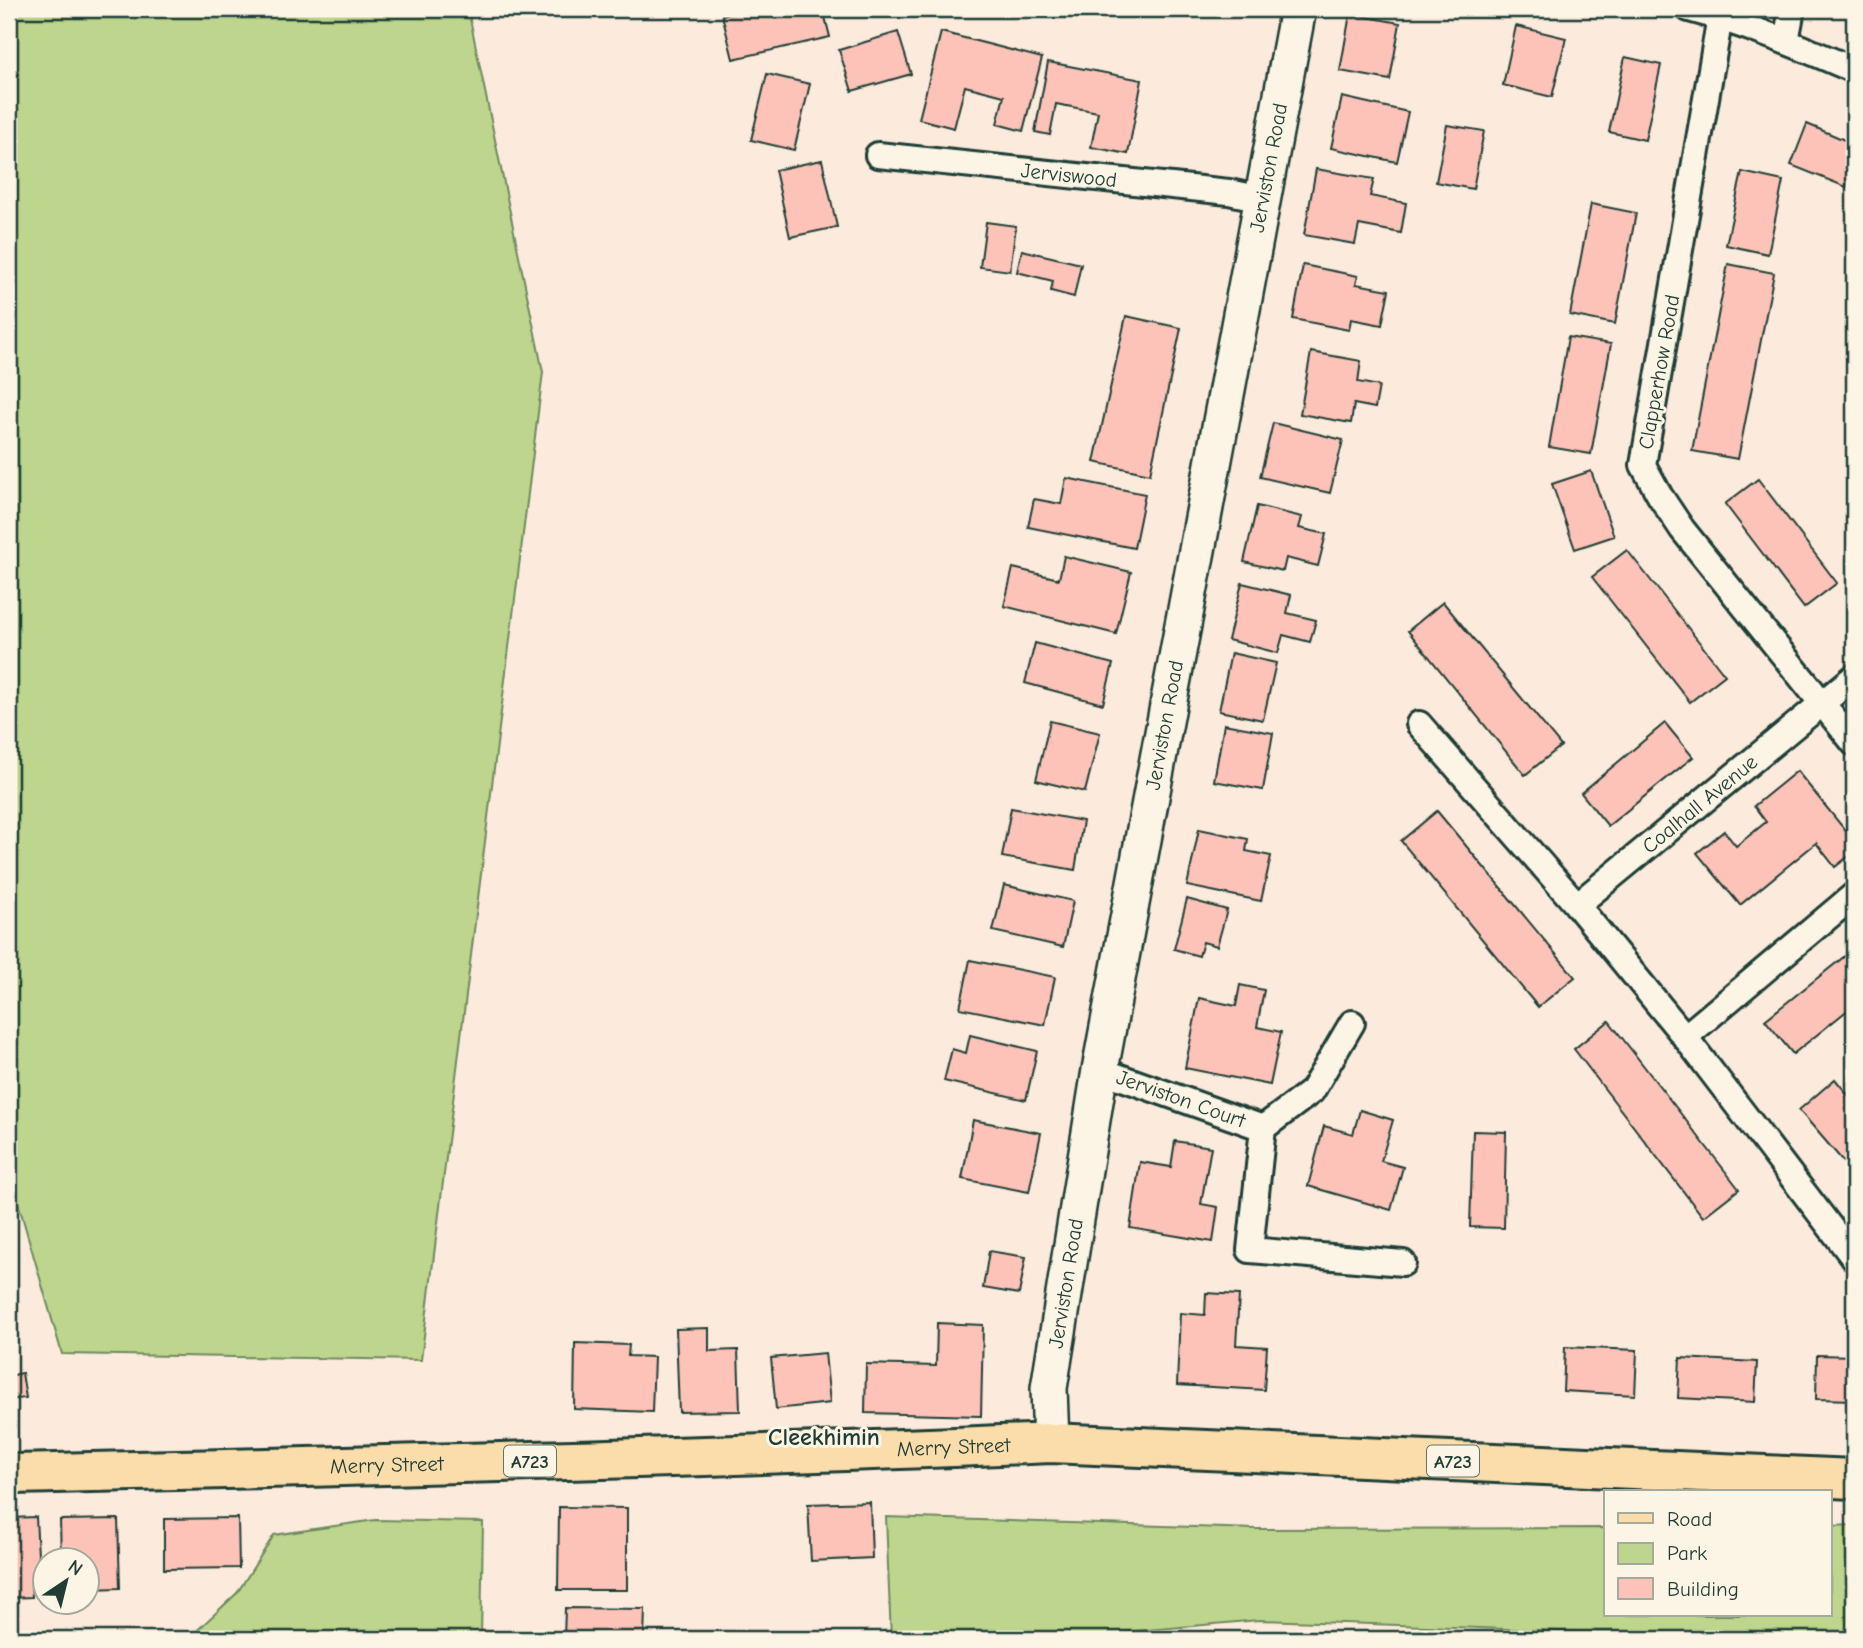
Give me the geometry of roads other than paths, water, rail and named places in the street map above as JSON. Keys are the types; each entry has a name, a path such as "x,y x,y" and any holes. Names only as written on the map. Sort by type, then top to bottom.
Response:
{"main road":[{"name":"Jerviston Road","path":"1051,1443 1049,1388 1100,1070 1298,9"},
{"name":"Merry Street","path":"9,1474 1051,1443 1854,1479"}],"street":[{"path":"1689,9 1720,17 1786,41 1854,70"},
{"path":"1786,41 1792,9"},
{"name":"Clapperhow Road","path":"1720,17 1643,465 1682,529 1854,743"},
{"name":"Jerviswood","path":"877,155 1229,192 1262,199"},
{"name":"Coalhall Avenue","path":"1577,905 1854,677"},
{"path":"1419,724 1577,905 1685,1037 1853,1257"},
{"path":"1685,1037 1854,895"},
{"name":"Jerviston Court","path":"1352,1023 1312,1091 1263,1128 1250,1250 1403,1263"},
{"name":"Jerviston Court","path":"1100,1070 1263,1128"}],"district":[{"name":"Cleekhimin","path":"824,1437"}]}
